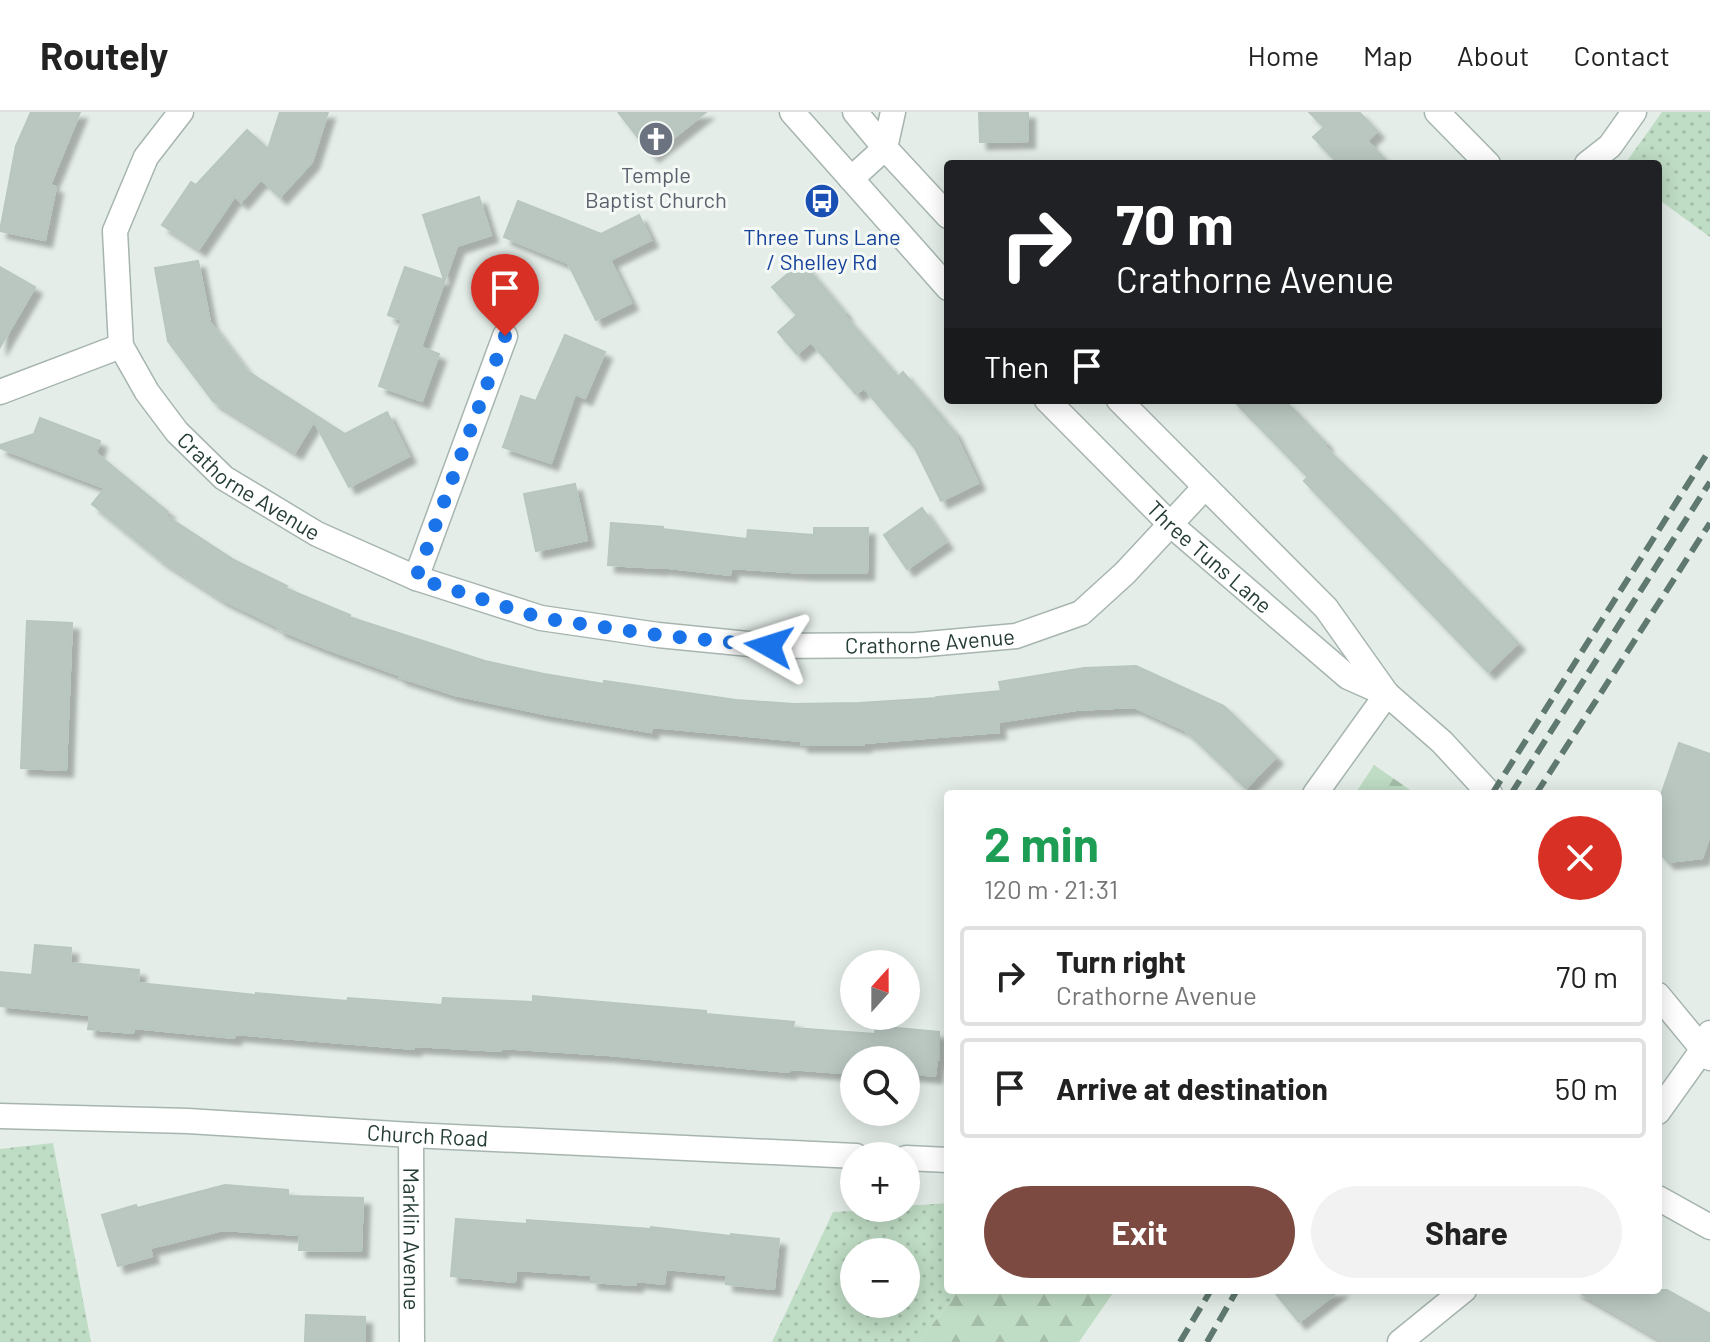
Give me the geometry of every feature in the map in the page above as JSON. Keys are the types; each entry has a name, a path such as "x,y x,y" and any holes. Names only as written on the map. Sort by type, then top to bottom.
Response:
{"street":[{"name":"Crathorne Avenue","path":"181,112 146,157 115,231 121,346 147,392 177,432 224,478 317,534 416,578 541,618 658,635 769,646 916,645 1016,636 1081,613 1125,573 1205,487"},
{"path":"792,112 944,284"},
{"path":"855,112 944,212"},
{"path":"851,179 885,148 893,112"},
{"path":"1437,112 1484,160"},
{"path":"1592,160 1610,146 1634,112"},
{"path":"416,578 505,336"},
{"path":"0,392 121,346"},
{"name":"Three Tuns Lane","path":"1051,404 1170,524 1348,677 1387,694"},
{"name":"Three Tuns Lane","path":"1123,404 1326,608 1387,694 1442,742 1486,790"},
{"path":"1318,790 1387,694"},
{"path":"1662,999 1708,1047 1662,1107"},
{"name":"Church Road","path":"0,1116 188,1121 840,1155"},
{"name":"Marklin Avenue","path":"411,1135 412,1342"},
{"path":"920,1159 944,1160"},
{"path":"1662,1200 1710,1227"},
{"path":"1400,1342 1459,1294"}],"green space":[{"path":"1662,112 1710,112 1710,237 1662,202 1662,160 1628,160"},
{"path":"1374,765 1410,790 1358,790"},
{"path":"53,1143 91,1342 0,1342 0,1149"},
{"path":"944,1203 944,1294 956,1294 919,1342 772,1342 833,1212 840,1212 840,1222 920,1222 920,1205"},
{"path":"956,1294 1112,1294 1079,1342 919,1342"}],"building":[{"path":"31,112 80,112 50,185 56,187 45,240 0,231 16,146"},
{"path":"280,112 328,112 312,162 280,197 261,179 241,202 235,196 199,249 162,225 191,182 196,185 247,130 268,149"},
{"name":"Temple Baptist Church","path":"618,112 706,112 652,155"},
{"path":"979,112 1028,112 1028,141 980,142"},
{"path":"1309,112 1359,112 1377,131 1367,141 1385,160 1335,160 1313,137 1324,127"},
{"path":"479,197 491,235 457,246 421,347 439,354 422,401 379,386 402,320 388,315 405,267 444,280 423,215"},
{"path":"518,201 601,234 639,215 651,240 610,260 631,303 596,320 568,263 504,237"},
{"path":"198,261 210,322 247,371 345,434 387,412 409,456 349,487 314,421 295,452 213,401 168,341 155,268"},
{"path":"802,262 898,377 903,372 954,432 978,483 941,501 915,448 864,388 856,394 811,342 797,354 778,332 797,315 772,287"},
{"path":"0,267 35,287 0,347"},
{"path":"565,335 605,352 585,398 575,394 551,463 503,447 521,396 536,401"},
{"path":"1237,404 1288,404 1326,443 1324,446 1518,643 1488,672 1304,481 1308,477"},
{"path":"40,418 100,441 96,453 168,512 165,515 234,560 287,586 285,588 349,617 485,661 604,684 604,681 736,700 794,704 859,703 1001,691 999,682 1084,668 1136,666 1224,706 1276,757 1246,788 1185,730 1134,707 1076,710 998,722 999,732 864,745 801,745 801,741 652,727 651,732 455,695 399,677 278,629 223,600 161,560 92,504 105,488 0,448 0,445 34,434"},
{"path":"575,484 587,540 536,551 524,494"},
{"path":"922,508 946,542 907,569 884,535"},
{"path":"611,523 747,539 748,530 814,535 814,528 868,528 867,573 731,568 730,575 608,565"},
{"path":"27,621 72,623 66,770 21,768"},
{"path":"1679,743 1710,754 1710,835 1702,858 1668,862 1662,855 1662,792"},
{"path":"35,945 71,948 70,963 139,970 138,983 256,995 442,1005 443,998 533,1002 533,996 706,1011 706,1014 794,1022 793,1028 875,1034 876,1030 939,1032 939,1060 935,1076 920,1074 920,1046 840,1046 840,1073 790,1069 789,1072 501,1048 501,1051 414,1046 414,1049 235,1034 234,1038 134,1028 133,1033 88,1029 90,1015 0,1006 0,972 32,975"},
{"path":"225,1185 288,1190 288,1196 363,1198 361,1251 299,1250 300,1235 223,1230 150,1248 152,1256 118,1266 102,1215"},
{"path":"456,1219 651,1227 779,1239 774,1289 726,1284 727,1275 666,1269 664,1284 636,1281 636,1285 591,1282 592,1275 516,1270 515,1282 451,1276"},
{"path":"1662,1290 1667,1290 1710,1314 1710,1342 1665,1342 1582,1294 1662,1294"},
{"path":"1276,1294 1335,1294 1299,1322"},
{"path":"306,1315 365,1317 365,1342 305,1342"}],"railway":[{"path":"1495,790 1710,449"},
{"path":"1514,790 1710,482"},
{"path":"1539,790 1710,523"},
{"path":"1180,1342 1209,1294"},
{"path":"1207,1342 1235,1294"}],"place":[{"name":"Temple Baptist Church","path":"656,139"},
{"name":"Three Tuns Lane / Shelley Rd","path":"822,201"}],"route":[{"path":"505,336 416,578 541,618 658,635 769,646"}]}
